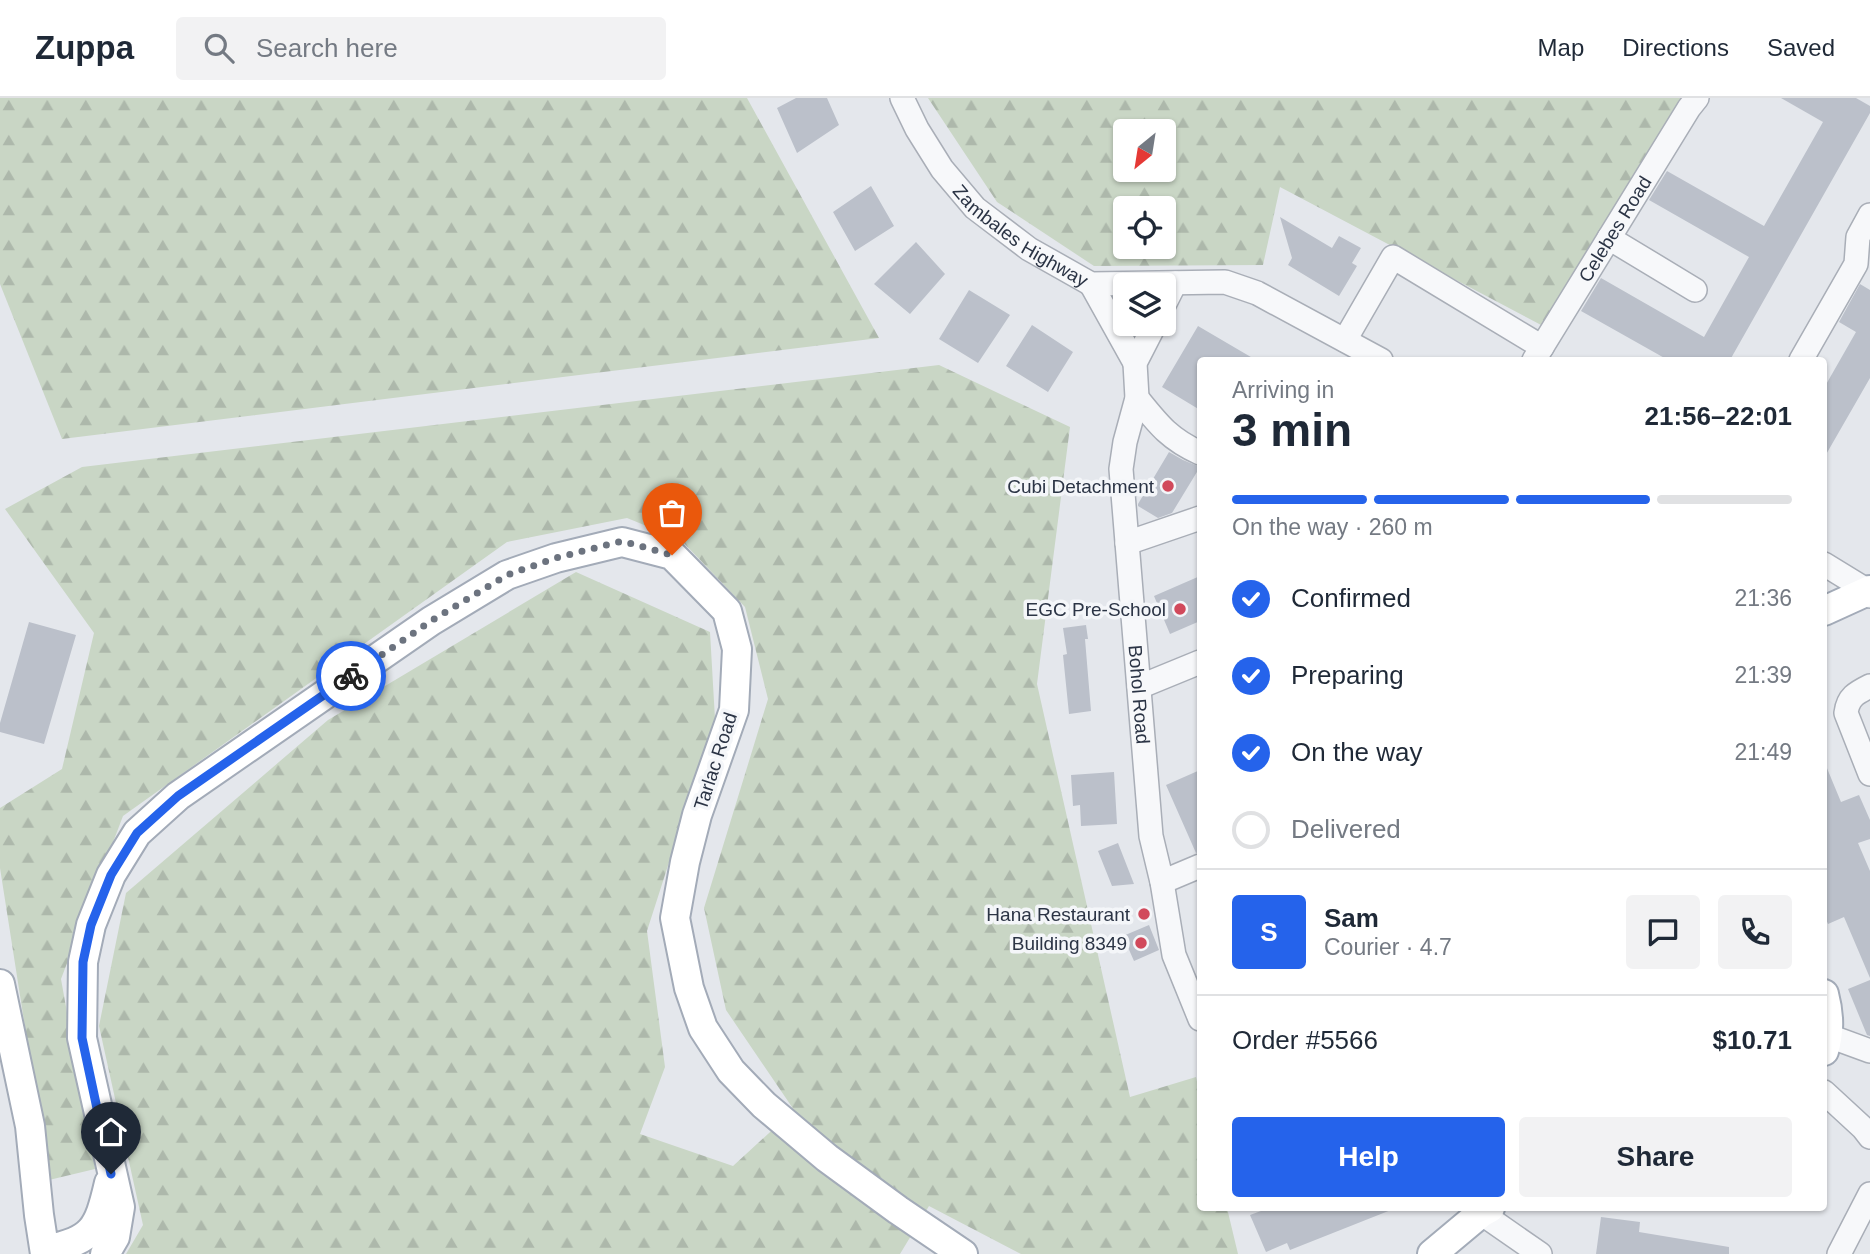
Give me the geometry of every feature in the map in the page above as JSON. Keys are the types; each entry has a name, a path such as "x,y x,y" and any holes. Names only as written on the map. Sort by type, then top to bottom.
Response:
{"main road":[{"name":"Tarlac Road","path":"105,1254 115,1237 120,1207 82,1038 83,962 91,925 111,875 137,833 178,796 431,621 507,575 556,558 622,541 672,555 727,611 737,649 734,710 697,815 675,918 689,988 703,1028 731,1071 764,1105 827,1158 963,1254"},
{"path":"1827,610 1869,592"},
{"path":"0,984 30,1126 45,1252"},
{"path":"0,1077 11,1130 39,1215"},
{"name":"Tarlac Road","path":"45,1252 81,1240 96,1225 111,1174"},
{"path":"1432,1254 1484,1211"}],"street":[{"name":"Zambales Highway","path":"902,98 917,130 942,169 975,208 1029,249 1091,284 1113,284"},
{"name":"Celebes Road","path":"1538,354 1697,98"},
{"path":"1803,357 1856,264 1858,237 1870,215"},
{"path":"1609,238 1695,290"},
{"path":"1345,340 1393,257 1538,354"},
{"name":"Zambales Highway","path":"1176,283 1225,282 1257,293 1376,357"},
{"name":"Bohol Road","path":"1091,284 1135,363 1137,398 1121,469 1151,836 1174,955 1197,1012"},
{"path":"1135,363 1149,336"},
{"path":"1137,398 1160,428 1181,445 1197,452"},
{"path":"1127,543 1197,519"},
{"path":"1827,566 1869,592"},
{"path":"1139,687 1197,663"},
{"path":"1870,687 1853,694 1847,704 1846,713 1870,774"},
{"path":"1162,882 1197,867"},
{"path":"1827,1044 1870,1051"},
{"path":"1827,1095 1870,1137"},
{"path":"1839,1254 1870,1194"},
{"path":"1486,1211 1540,1254"}],"green space":[{"path":"0,98 747,98 879,338 62,439 0,284"},
{"path":"928,98 1692,98 1543,326 1280,187 1263,265 1094,266 997,202"},
{"path":"939,365 1070,427 1037,684 1130,1097 1196,1077 1197,1211 1228,1211 1238,1254 1021,1254 929,1206 900,1254 126,1254 143,1225 99,1026 126,893 328,720 576,572 710,632 715,719 647,931 665,1067 640,1134 733,1166 794,1110 726,1010 704,908 768,699 745,607 681,540 627,518 507,542 123,816 61,979 95,1169 49,1180 0,868 0,808 62,769 94,633 5,509 82,467"}],"building":[{"path":"796,98 827,98 839,125 797,153 777,108"},
{"path":"1781,98 1856,98 1870,106 1870,113 1732,357 1663,357 1581,311 1601,278 1704,337 1749,257 1649,200 1667,171 1764,226 1823,122"},
{"path":"871,186 894,226 855,251 833,212"},
{"path":"1280,217 1332,248 1339,236 1361,248 1352,263 1357,266 1339,296 1288,265 1292,258"},
{"path":"916,242 945,274 910,314 874,284"},
{"path":"1860,284 1870,290 1870,378 1827,453 1827,383 1856,332 1839,322"},
{"path":"969,290 1010,315 978,363 939,339"},
{"path":"1032,325 1073,352 1048,392 1006,366"},
{"path":"1198,326 1251,357 1197,357 1197,408 1162,387"},
{"name":"Cubi Detachment","path":"1169,452 1197,466 1197,472 1172,513 1158,518 1138,504"},
{"name":"EGC Pre-School","path":"1197,577 1197,622 1170,634 1154,596"},
{"path":"29,622 76,635 44,744 0,732 0,723"},
{"path":"1086,625 1091,711 1069,714 1063,655 1067,654 1063,628"},
{"path":"1827,768 1841,802 1859,795 1870,820 1870,839 1858,843 1870,871 1870,978 1844,917 1828,924"},
{"path":"1197,771 1197,853 1196,853 1166,785"},
{"path":"1114,772 1117,824 1081,826 1080,805 1073,806 1071,775"},
{"path":"1118,843 1134,884 1112,886 1098,851"},
{"name":"Building 8349","path":"1149,925 1159,950 1134,961 1123,936"},
{"path":"1870,980 1870,1036 1867,1035 1848,989"},
{"path":"1261,1211 1388,1211 1290,1250 1287,1243 1266,1252 1250,1215"},
{"path":"1601,1217 1640,1222 1639,1232 1729,1247 1729,1254 1596,1254"}],"way so far":[{"path":"351,676 431,621 507,575 556,558 622,541 672,555"}],"place":[{"name":"Cubi Detachment","path":"1168,486"},
{"name":"EGC Pre-School","path":"1180,609"},
{"name":"Hana Restaurant","path":"1144,914"},
{"name":"Building 8349","path":"1141,943"}],"route":[{"path":"111,1174 82,1038 83,962 91,925 111,875 137,833 178,796 351,676"}]}
